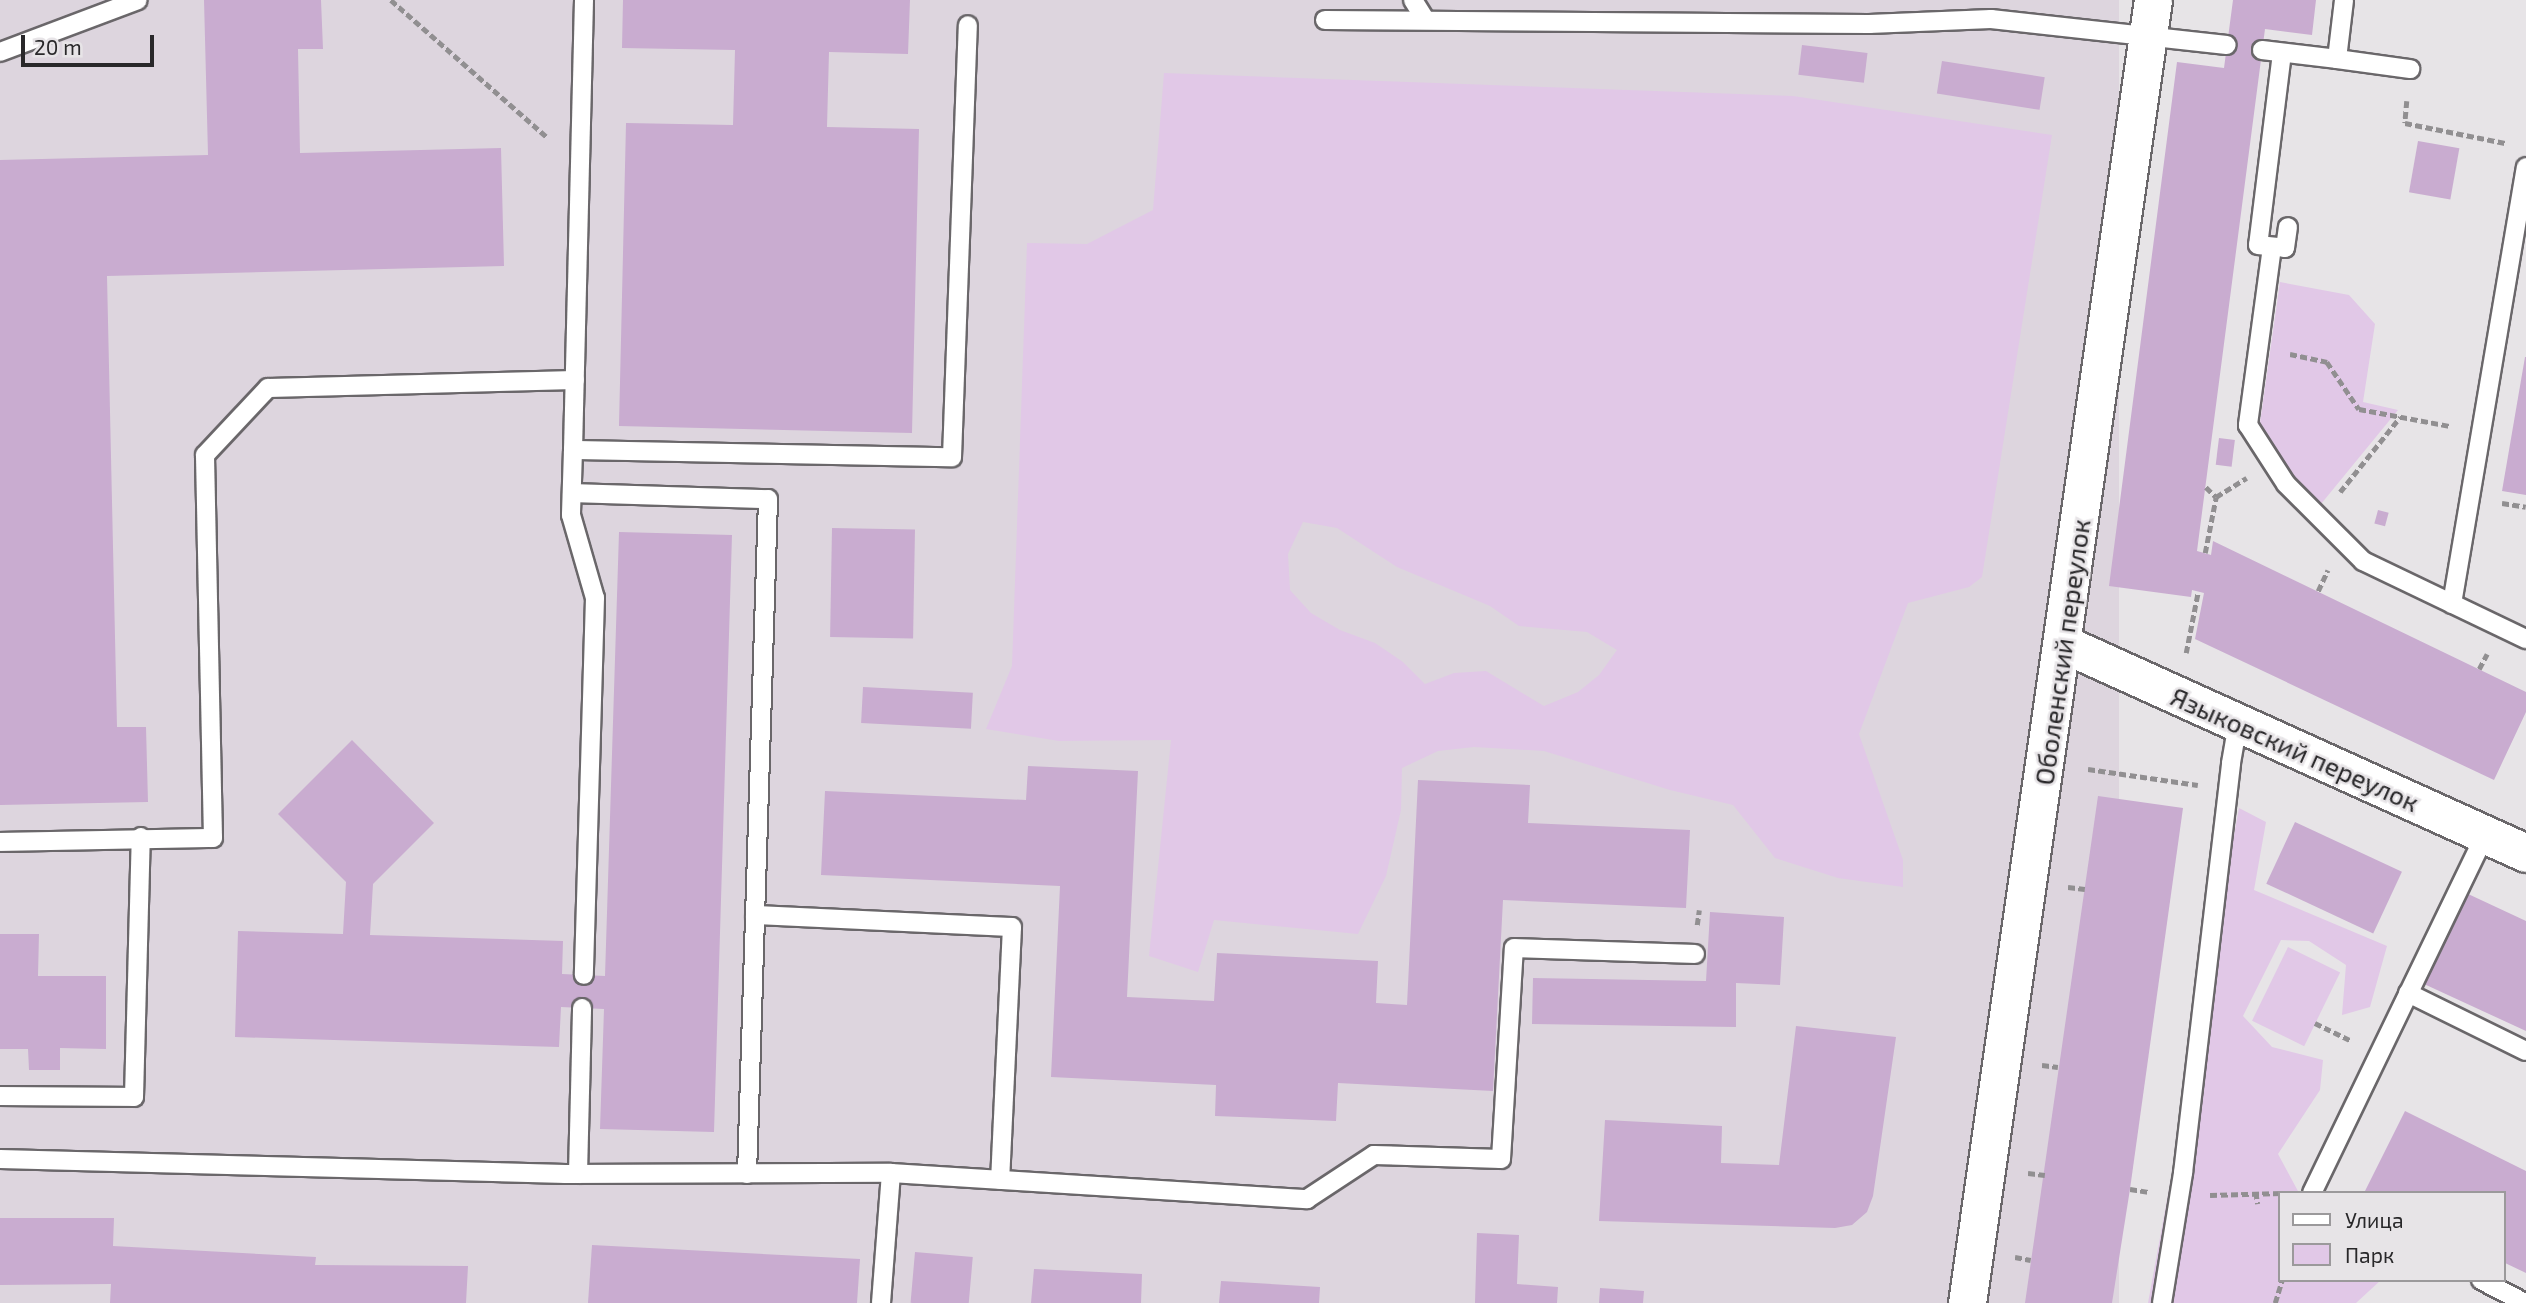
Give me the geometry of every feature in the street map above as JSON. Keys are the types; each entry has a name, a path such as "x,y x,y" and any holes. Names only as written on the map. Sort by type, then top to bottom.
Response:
{"street":[{"name":"Оболенский переулок","path":"1967,1303 2064,644 2151,18"},
{"name":"Языковский переулок","path":"2064,644 2526,853"}],"lane":[{"path":"0,52 138,0"},
{"path":"584,0 571,515 596,598 584,975"},
{"path":"1413,0 1425,19"},
{"path":"2337,60 2344,0"},
{"path":"1325,20 1869,24 1991,19 2151,18 2227,46"},
{"path":"573,450 952,457 968,25"},
{"path":"2262,50 2410,69"},
{"path":"2282,52 2258,245 2285,248 2288,227"},
{"path":"2452,604 2526,167"},
{"path":"2272,247 2248,425 2286,484 2364,561 2526,639"},
{"path":"0,842 141,837 213,838 205,455 268,388 575,380"},
{"path":"572,493 768,499 747,1174"},
{"path":"2162,1303 2183,1173 2238,723"},
{"path":"2313,1191 2485,835"},
{"path":"0,1096 134,1097 141,837"},
{"path":"755,915 1012,927 1000,1180"},
{"path":"0,1159 578,1174 891,1173 1307,1199 1374,1155 1501,1159 1514,947 1695,954"},
{"path":"2408,993 2526,1051"},
{"path":"578,1174 582,1008"},
{"path":"881,1303 891,1173"},
{"path":"2485,1282 2525,1303"}],"path":[{"path":"391,0 580,165"},
{"path":"2410,69 2405,122 2512,144"},
{"path":"2258,348 2327,362 2359,409 2482,431"},
{"path":"2320,517 2400,417"},
{"path":"2205,553 2216,497 2273,463"},
{"path":"2206,488 2216,497"},
{"path":"2186,653 2198,592"},
{"path":"2479,669 2490,649"},
{"path":"2088,769 2228,789"},
{"path":"2068,887 2085,889"},
{"path":"2315,1023 2380,1054"},
{"path":"2038,1065 2058,1067"},
{"path":"2021,1172 2045,1175"},
{"path":"2256,1192 2258,1204"},
{"path":"2275,1303 2281,1282"}],"shaded area":[{"path":"0,0 2119,0 2119,1303 0,1303"}],"green space":[{"path":"1164,73 1793,96 2052,135 1982,577 1969,587 1908,603 1859,734 1903,860 1903,887 1838,878 1775,858 1733,805 1670,790 1544,751 1474,747 1438,751 1402,768 1401,810 1386,876 1358,934 1214,920 1198,972 1149,956 1171,740 1059,741 986,729 1012,666 1027,243 1087,244 1153,210","holes":["1303,522 1337,528 1397,567 1490,606 1519,626 1587,632 1617,650 1599,675 1578,692 1544,706 1486,671 1454,673 1425,684 1403,662 1375,643 1340,630 1311,613 1290,590 1288,554"]},
{"path":"2280,282 2349,295 2375,324 2363,402 2398,410 2321,504 2293,477 2260,423"},
{"path":"2239,808 2266,822 2254,890 2387,946 2370,1007 2342,1015 2346,965 2309,941 2281,940 2243,1016 2272,1047 2323,1060 2320,1090 2278,1154 2298,1191 2278,1191 2278,1282 2379,1282 2356,1303 2148,1303"},
{"path":"2288,947 2340,972 2304,1046 2252,1021"}],"building":[{"path":"204,0 321,0 323,49 298,49 300,153 501,148 504,266 107,276 117,727 146,727 148,802 0,805 0,160 208,155"},
{"path":"623,0 910,0 908,54 829,52 827,127 919,129 912,433 619,426 626,123 733,125 735,50 622,48"},
{"path":"2233,0 2316,0 2312,35 2265,29 2197,551 2211,555 2213,541 2526,692 2526,712 2494,780 2195,639 2204,593 2192,590 2191,597 2109,586 2177,62 2224,68"},
{"path":"1802,45 1868,53 1864,83 1798,75"},
{"path":"1942,61 2045,77 2040,110 1937,94"},
{"path":"2418,141 2459,148 2450,200 2409,192"},
{"path":"2526,357 2526,495 2502,491"},
{"path":"2219,438 2235,440 2232,467 2216,465"},
{"path":"2378,510 2389,513 2385,526 2374,524"},
{"path":"832,528 915,529 913,638 830,637"},
{"path":"619,532 732,535 714,1132 600,1129 604,1009 561,1007 559,1047 235,1037 238,931 343,934 346,882 278,814 352,740 434,823 373,884 370,935 563,941 562,974 605,976"},
{"path":"863,687 973,693 971,729 861,723"},
{"path":"1028,766 1138,771 1127,997 1214,1001 1217,953 1378,961 1376,1003 1407,1005 1418,780 1530,785 1528,823 1690,830 1686,908 1503,900 1493,1091 1338,1083 1336,1121 1215,1116 1216,1085 1051,1077 1060,886 821,875 825,791 1026,800"},
{"path":"2098,796 2183,808 2130,1189 2112,1303 2025,1303"},
{"path":"2295,822 2402,872 2373,933 2266,884"},
{"path":"2466,893 2526,921 2526,1031 2424,984"},
{"path":"1710,912 1784,917 1780,985 1736,983 1736,1027 1532,1024 1533,978 1706,981"},
{"path":"0,934 39,934 38,976 106,976 106,1049 60,1048 60,1070 29,1070 28,1049 0,1049"},
{"path":"1796,1026 1896,1037 1873,1196 1867,1212 1852,1225 1835,1228 1599,1221 1605,1120 1722,1126 1721,1163 1779,1165"},
{"path":"2405,1111 2526,1171 2526,1273 2505,1263 2505,1191 2365,1191"},
{"path":"0,1218 114,1218 113,1246 316,1257 315,1265 468,1266 466,1303 110,1303 111,1284 0,1285"},
{"path":"1477,1233 1519,1235 1517,1284 1558,1287 1557,1303 1475,1303"},
{"path":"592,1245 860,1259 857,1303 588,1303"},
{"path":"915,1252 973,1257 969,1303 911,1303"},
{"path":"1034,1269 1142,1274 1141,1303 1031,1303"},
{"path":"1221,1281 1320,1287 1319,1303 1219,1303"},
{"path":"1600,1288 1644,1291 1643,1303 1599,1303"}]}
